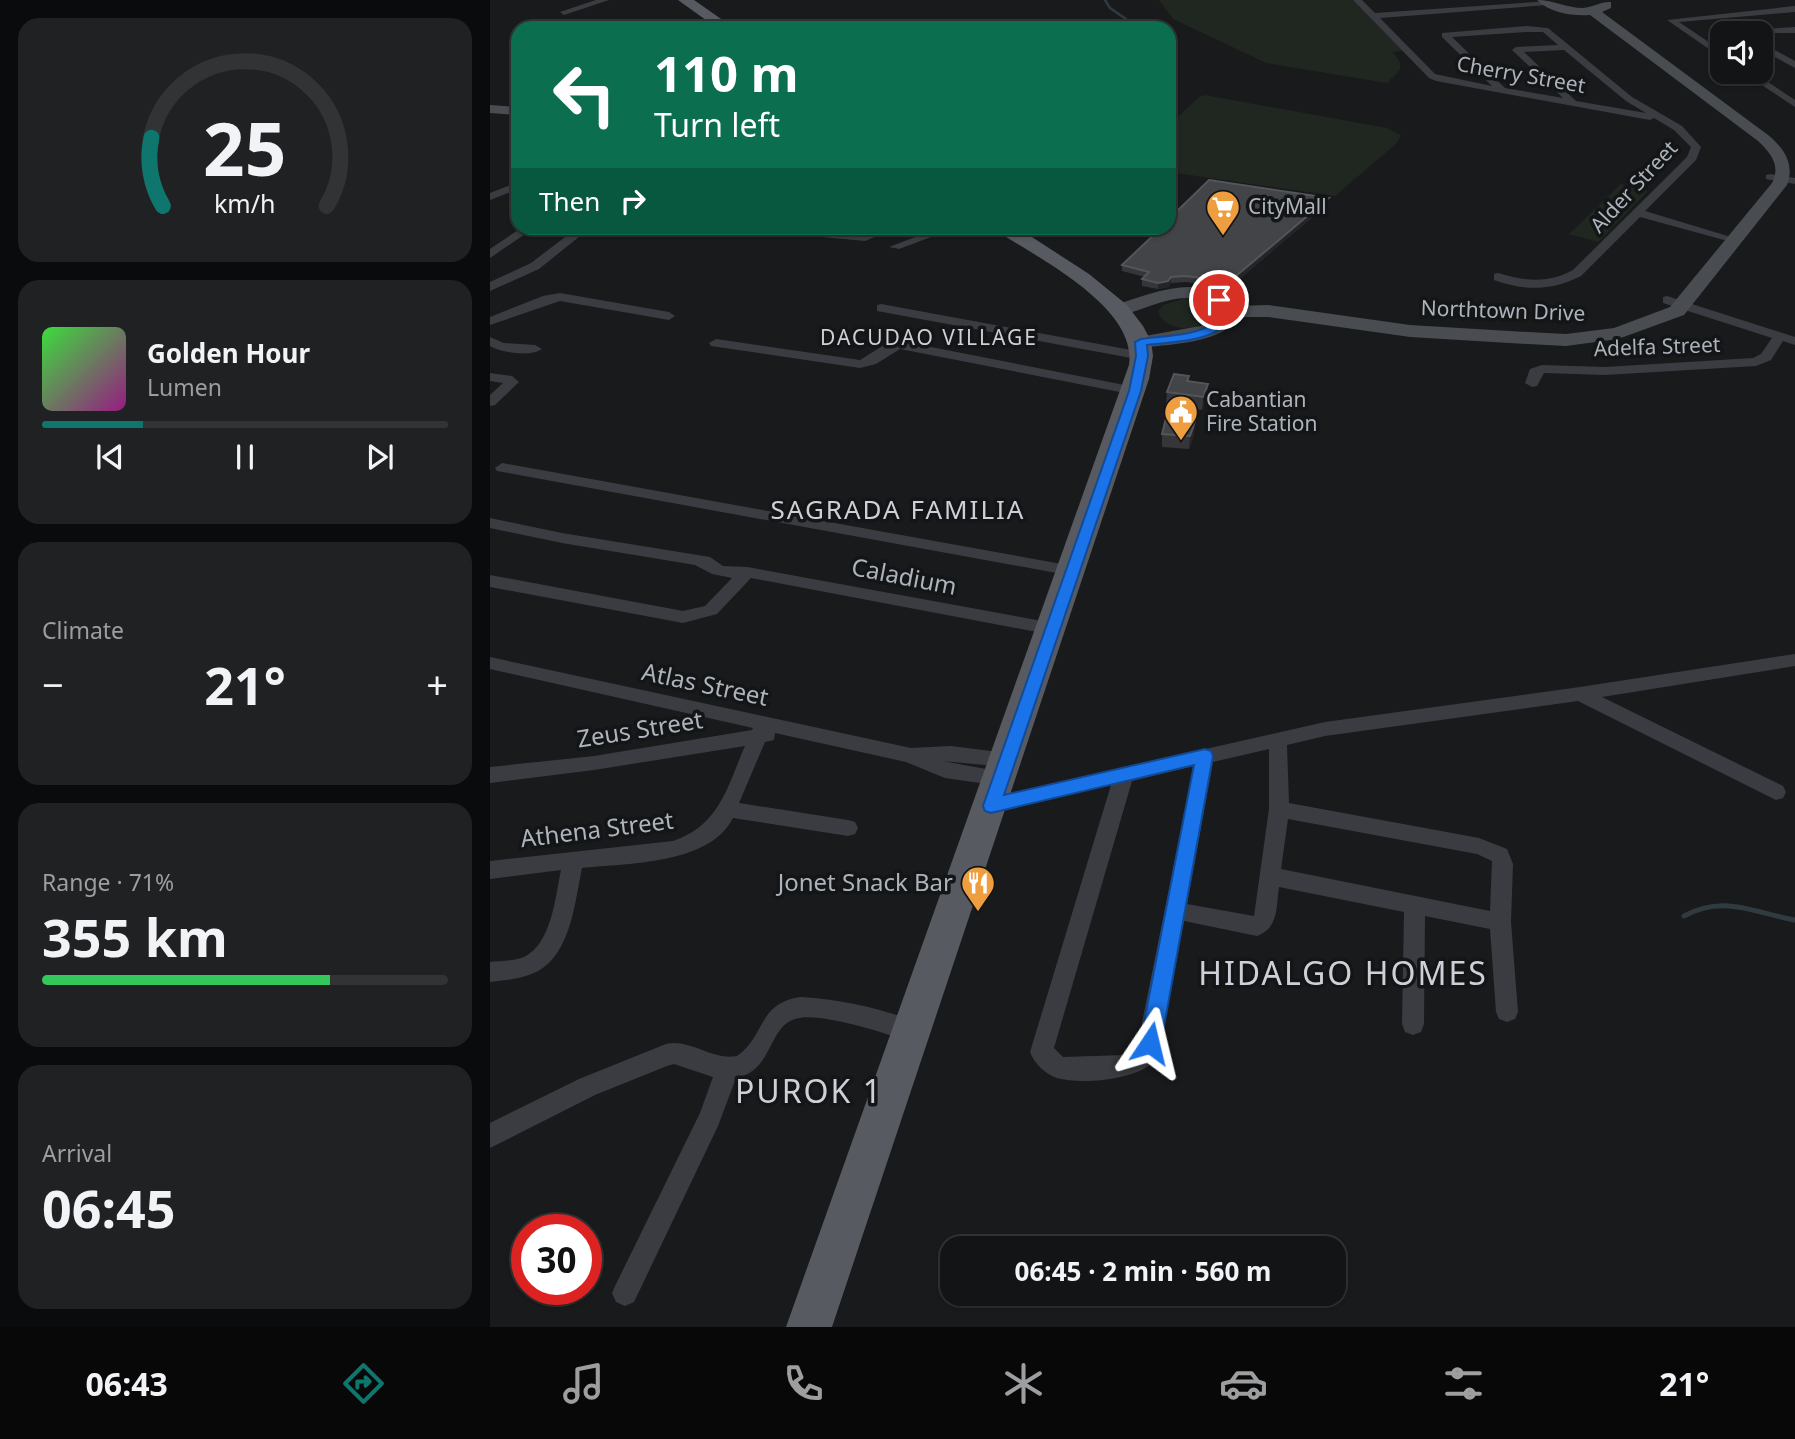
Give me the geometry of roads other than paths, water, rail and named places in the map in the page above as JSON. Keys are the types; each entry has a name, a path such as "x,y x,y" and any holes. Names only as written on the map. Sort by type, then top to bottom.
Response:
{"main road":[{"path":"685,0 716,21"},
{"path":"809,1327 1135,391 1141,349 1133,327 1119,310 1082,279 1016,235"}],"street":[{"path":"564,12 605,0"},
{"name":"Cherry Street","path":"1357,0 1434,78 1667,120"},
{"path":"1372,14 1545,1 1563,9 1588,10 1605,7 1607,0"},
{"path":"1466,8 1476,16"},
{"path":"1710,47 1671,20 1795,9"},
{"name":"Northtown Drive","path":"1119,310 1167,294 1185,292 1204,294 1226,308 1269,308 1410,331 1566,340 1593,338 1644,326 1676,311 1674,302 1783,179 1764,147 1588,10"},
{"path":"1776,10 1795,21"},
{"path":"1485,24 1493,31"},
{"path":"1773,31 1795,30"},
{"path":"1493,31 1445,35 1503,91"},
{"name":"Alder Street","path":"1493,31 1548,31 1638,104 1667,120 1693,142 1694,153 1594,258 1567,279 1528,285 1498,277"},
{"path":"1566,47 1516,50 1573,103"},
{"path":"1773,52 1795,65"},
{"path":"1765,84 1795,104"},
{"path":"1627,113 1638,104"},
{"path":"490,109 511,110"},
{"path":"490,197 511,188"},
{"path":"1636,212 1728,238"},
{"path":"490,254 518,235"},
{"path":"490,287 535,265 575,235"},
{"path":"833,235 865,238 872,235"},
{"path":"895,247 929,235"},
{"path":"490,321 541,301 560,297 669,316"},
{"path":"1674,302 1795,341"},
{"path":"881,308 1141,349 1211,331 1226,320 1226,308"},
{"name":"Adelfa Street","path":"1532,383 1535,372 1542,369 1605,371 1756,362 1766,357 1780,336"},
{"path":"490,341 501,348 535,349"},
{"path":"716,342 860,364 872,362 891,345 900,345 1135,391"},
{"path":"490,377 512,382 490,402"},
{"path":"502,468 1073,571"},
{"name":"Caladium","path":"490,523 701,562 715,570 731,574 747,572 1052,629"},
{"path":"490,581 683,617 711,610 747,572"},
{"path":"1000,781 1124,775 1325,729 1580,694 1795,660"},
{"name":"Atlas Street","path":"490,663 761,730"},
{"path":"1580,694 1776,792"},
{"name":"Zeus Street","path":"490,775 594,763 761,730 796,730"},
{"name":"Athena Street","path":"490,870 673,849 690,844 716,827 729,808 761,730"},
{"name":"Atlas Street","path":"796,730 909,755 945,770 1000,781"},
{"path":"1174,910 1257,927 1264,921 1279,809 1279,739"},
{"path":"1124,775 1041,1052 1058,1067 1072,1069 1127,1066 1146,1054 1205,756"},
{"path":"729,808 848,828"},
{"path":"1279,809 1494,850 1503,864 1500,922 1507,1012"},
{"path":"490,972 527,966 547,950 555,938 573,861"},
{"path":"1270,876 1500,922"},
{"path":"1413,1024 1415,905"},
{"path":"490,1136 587,1087 667,1055 674,1054 733,1068 744,1065 755,1053 772,1022 783,1012 800,1007 857,1016 912,1031"},
{"path":"625,1293 710,1118 727,1072"}],"waterway":[{"path":"1105,0 1110,8 1126,21"},
{"path":"1684,916 1712,906 1726,906 1795,920"}],"place":[{"name":"CityMall","path":"1223,237"},
{"name":"Cabantian Fire Station","path":"1181,442"},
{"name":"Jonet Snack Bar","path":"978,913"}],"district":[{"name":"DACUDAO VILLAGE","path":"929,338"},
{"name":"SAGRADA FAMILIA","path":"898,510"},
{"name":"HIDALGO HOMES","path":"1343,974"},
{"name":"PUROK 1","path":"809,1092"}]}
